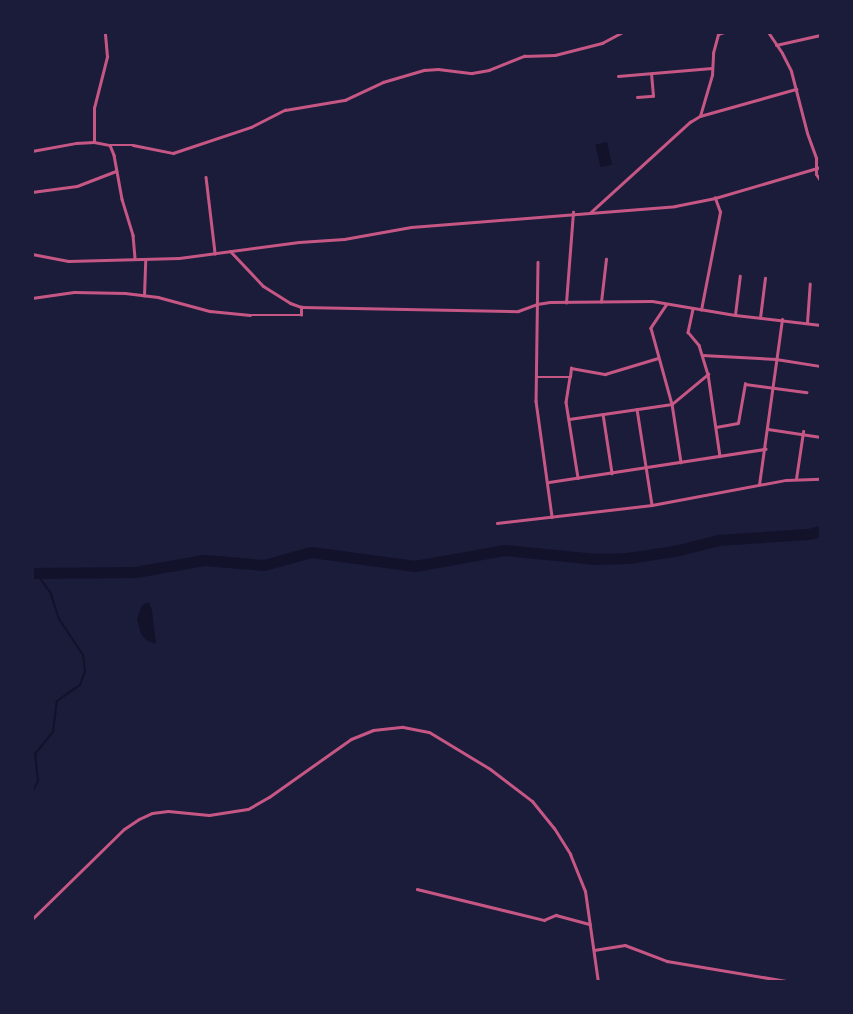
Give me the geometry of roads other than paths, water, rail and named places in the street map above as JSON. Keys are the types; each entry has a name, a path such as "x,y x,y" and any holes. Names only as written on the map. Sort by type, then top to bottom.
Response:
{"street":[{"path":"94,142 94,108 107,57 105,32"},
{"path":"32,152 76,143 94,142 110,145 133,145 173,153 251,128 285,110 345,100 383,82 424,70 438,69 472,73 488,70 524,56 555,55 602,43 623,32"},
{"path":"700,116 718,34 724,32"},
{"path":"768,32 787,61 816,158 818,167 816,174 820,180"},
{"path":"776,45 820,35"},
{"path":"618,76 712,68"},
{"path":"637,97 653,96 651,74"},
{"path":"591,212 673,136 700,116 796,89"},
{"path":"110,145 114,155 122,199 133,235 135,260"},
{"path":"32,254 68,261 179,258 299,242 344,239 411,227 573,212 675,206 715,198 818,167"},
{"path":"32,192 77,186 116,171"},
{"path":"206,177 215,253"},
{"path":"701,310 720,212 715,198"},
{"path":"566,303 573,212"},
{"path":"230,251 263,286 290,303 301,307 518,311 537,304 652,301 693,309 820,326"},
{"path":"601,302 606,259"},
{"path":"144,296 145,260"},
{"path":"538,262 536,401 549,482 552,517"},
{"path":"735,315 740,276"},
{"path":"760,318 765,278"},
{"path":"807,323 810,284"},
{"path":"32,298 74,292 144,296 230,314 301,315 301,307"},
{"path":"667,304 651,328 672,404 681,462"},
{"path":"693,309 688,332 699,344 708,374 720,456"},
{"path":"759,485 782,320"},
{"path":"702,355 776,359 820,366"},
{"path":"578,478 566,402 571,368 605,374 658,358"},
{"path":"569,419 672,404 708,374"},
{"path":"537,377 570,377"},
{"path":"716,427 738,423 745,384 806,392"},
{"path":"637,409 652,505"},
{"path":"603,414 612,473"},
{"path":"767,430 803,432 820,436"},
{"path":"796,479 803,432"},
{"path":"549,482 764,449"},
{"path":"497,523 652,505 796,479 820,479"},
{"path":"32,920 115,838 139,819 152,813 168,811 209,815 248,809 269,798 351,739 373,730 403,727 429,732 504,778 532,801 554,828 570,854 585,891 598,982"},
{"path":"417,889 544,920 556,915 591,924"},
{"path":"594,950 625,945 666,961 793,982"}],"waterway":[{"path":"32,573 135,572 204,560 264,565 311,552 415,566 504,550 596,559 628,558 679,550 718,540 808,534 820,531"},
{"path":"32,792 38,781 35,754 53,732 57,701 80,685 85,671 83,655 59,619 50,592 36,573"}]}
